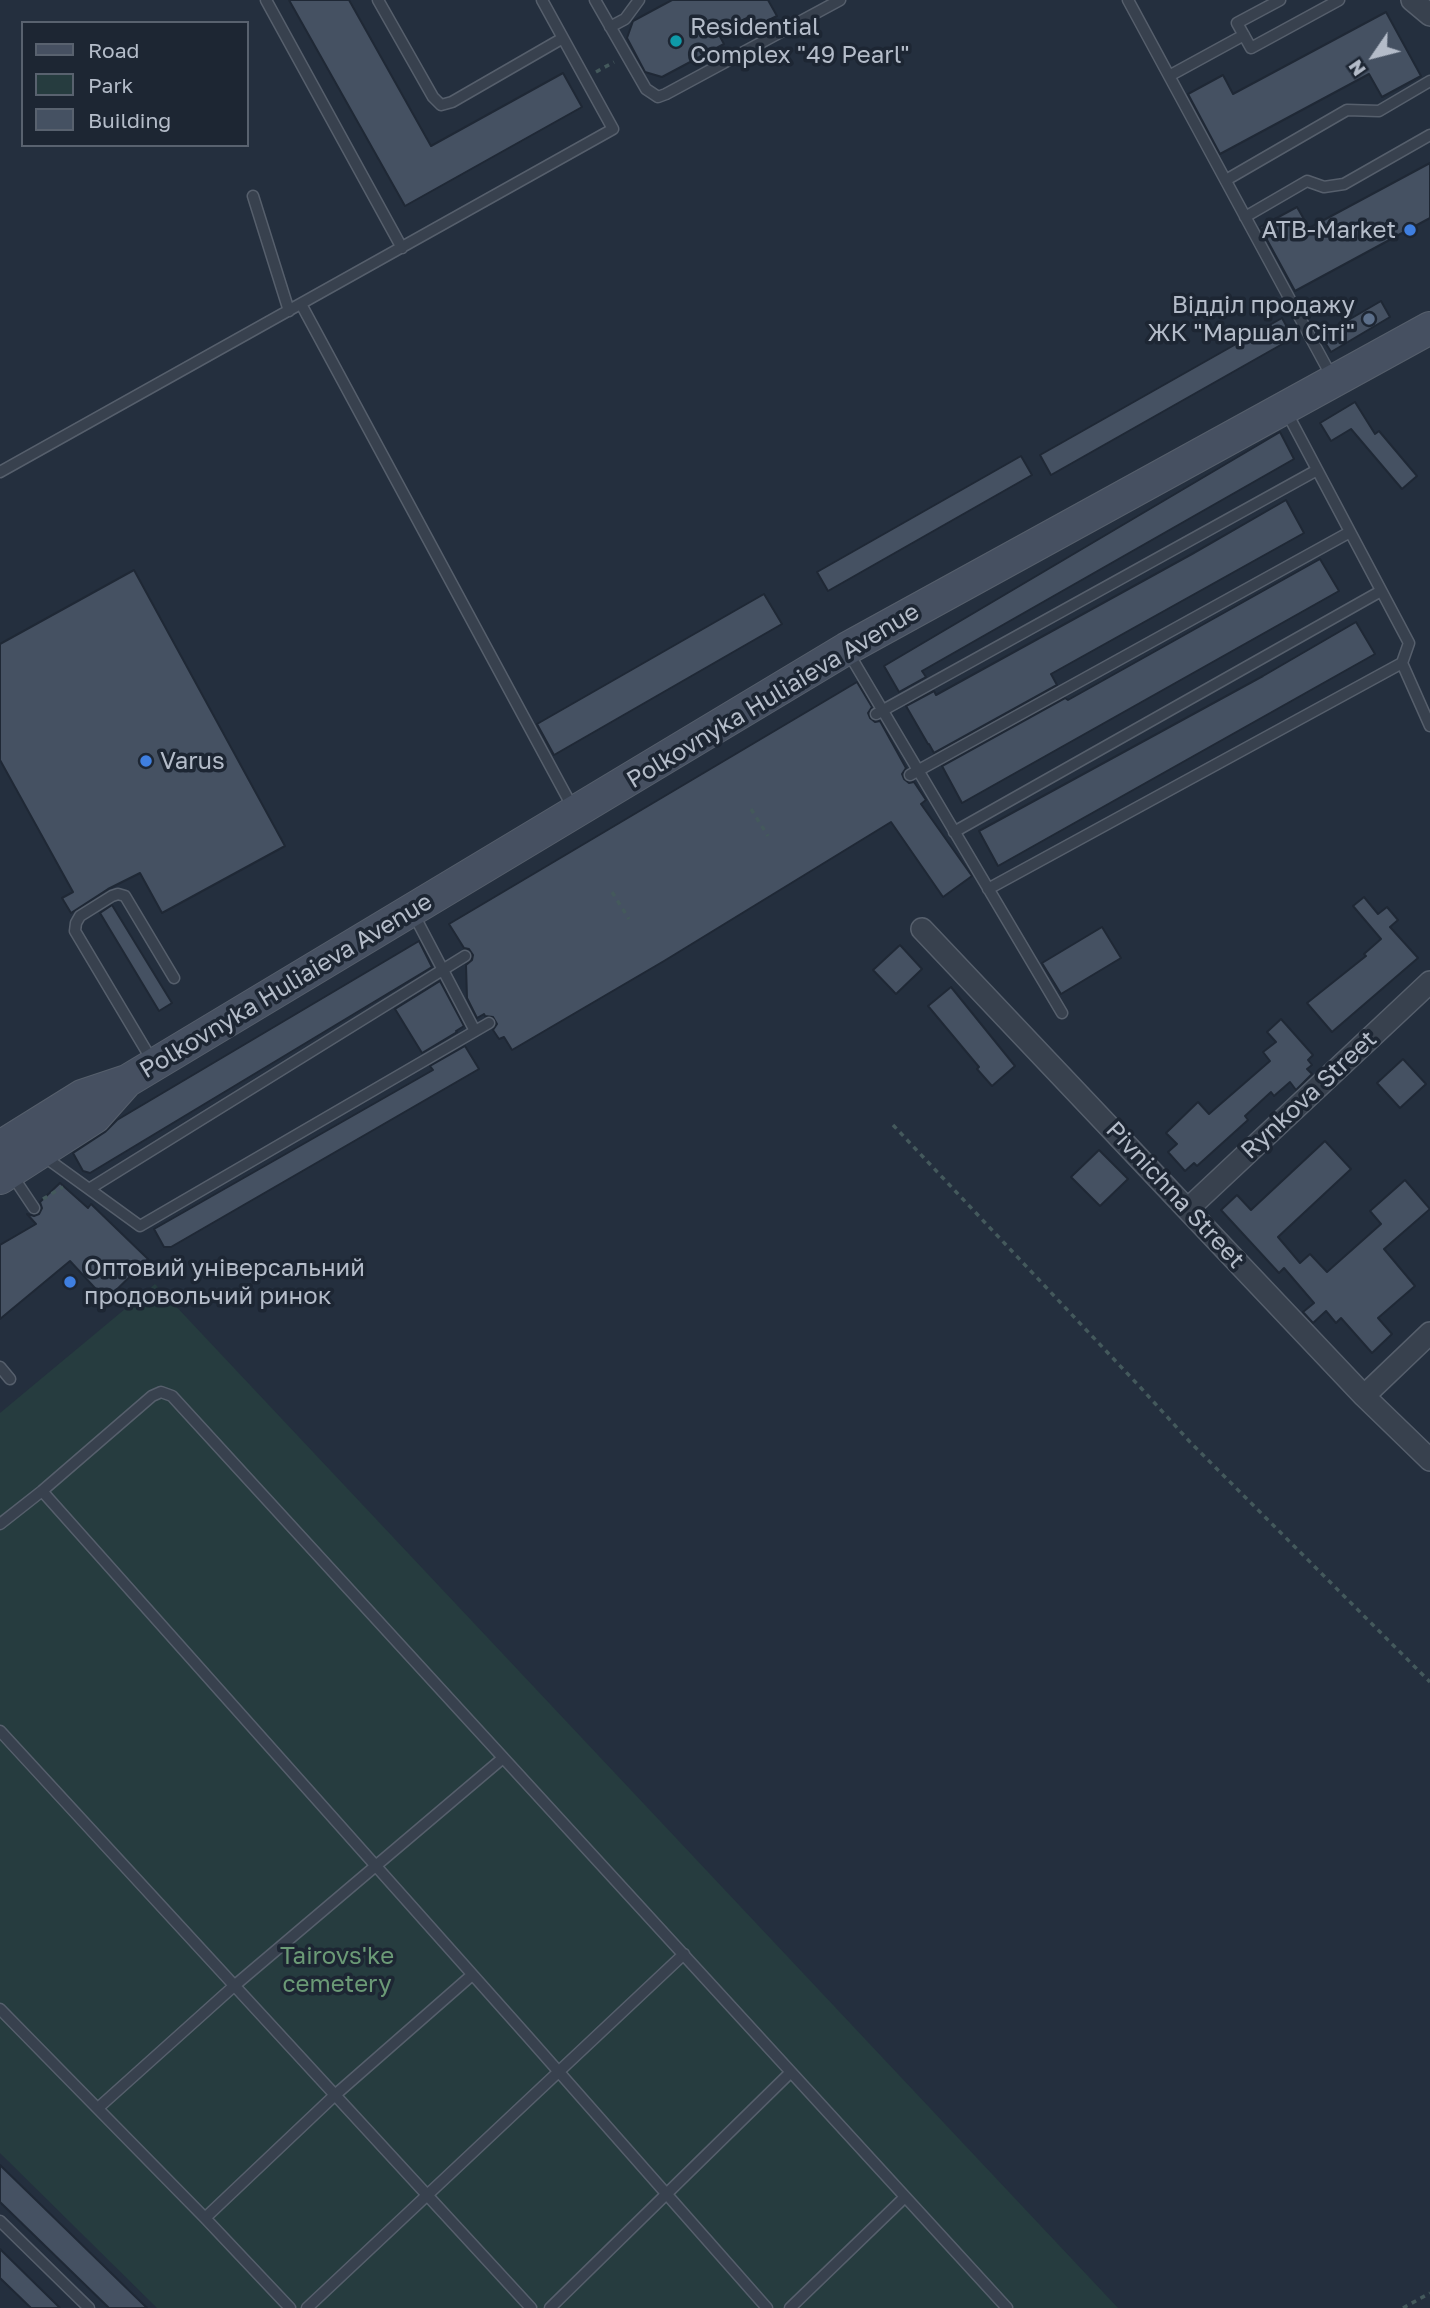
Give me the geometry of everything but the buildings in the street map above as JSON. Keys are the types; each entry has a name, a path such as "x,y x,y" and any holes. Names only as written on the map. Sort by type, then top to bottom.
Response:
{"main road":[{"name":"Polkovnyka Huliaieva Avenue","path":"3,1165 82,1096 127,1082 846,649 1430,328"},
{"name":"Polkovnyka Huliaieva Avenue","path":"3,1165 39,1153 95,1117 127,1082"}],"street":[{"path":"1412,0 1430,15"},
{"name":"Pivnichna Street","path":"922,929 1189,1208 1364,1396 1430,1460"},
{"name":"Rynkova Street","path":"1189,1208 1430,982"},
{"path":"1364,1396 1430,1333"}],"lane":[{"path":"266,0 402,248"},
{"path":"378,0 433,97 442,104 452,102 563,38"},
{"path":"0,472 613,129 542,0"},
{"path":"595,0 653,96 662,96 840,0"},
{"path":"610,27 625,19 639,0"},
{"path":"1144,0 1130,3 1334,380"},
{"path":"1280,0 1237,23 1251,48 1339,0"},
{"path":"1169,76 1244,35"},
{"path":"1226,180 1347,110 1379,111 1430,81"},
{"path":"1245,217 1307,181 1324,187 1344,184 1430,135"},
{"path":"253,196 289,311"},
{"path":"301,304 575,813"},
{"path":"988,889 1402,663 1409,643 1284,408"},
{"path":"879,712 1317,470"},
{"path":"914,773 1350,532"},
{"path":"954,832 1381,592"},
{"path":"846,649 914,773 954,832 1062,1013"},
{"path":"1402,663 1430,726"},
{"path":"155,1065 75,931 80,916 112,896 118,894 125,897 174,978"},
{"path":"412,911 475,1031"},
{"path":"89,1189 465,956"},
{"path":"39,1153 140,1227 489,1023"},
{"path":"3,1165 33,1207"},
{"path":"0,1367 10,1379"},
{"path":"0,1524 152,1395 161,1392 172,1396 1004,2307"},
{"path":"42,1491 374,1867 558,2070 766,2308"},
{"path":"0,1731 531,2308"},
{"path":"98,2108 234,1986 503,1758"},
{"path":"307,2308 684,1954"},
{"path":"205,2218 335,2095 472,1975"},
{"path":"0,2009 290,2308"},
{"path":"550,2308 791,2072"},
{"path":"790,2308 905,2197"},
{"path":"0,2221 89,2308"}],"path":[{"path":"585,79 626,55"},
{"path":"751,809 768,836"},
{"path":"612,892 629,919"},
{"path":"894,1125 1198,1451 1430,1682"},
{"path":"33,1207 75,1179"},
{"path":"1404,2308 1430,2293"}],"green space":[{"name":"Tairovs'ke cemetery","path":"155,1284 1118,2308 157,2308 0,2153 0,1413"}],"place":[{"name":"Residential Complex \"49 Pearl\"","path":"676,41"},
{"name":"ATB-Market","path":"1410,230"},
{"name":"Відділ продажу ЖК \"Маршал Сіті\"","path":"1369,319"},
{"name":"Varus","path":"146,761"},
{"name":"Оптовий універсальний продовольчий ринок","path":"70,1282"}]}
